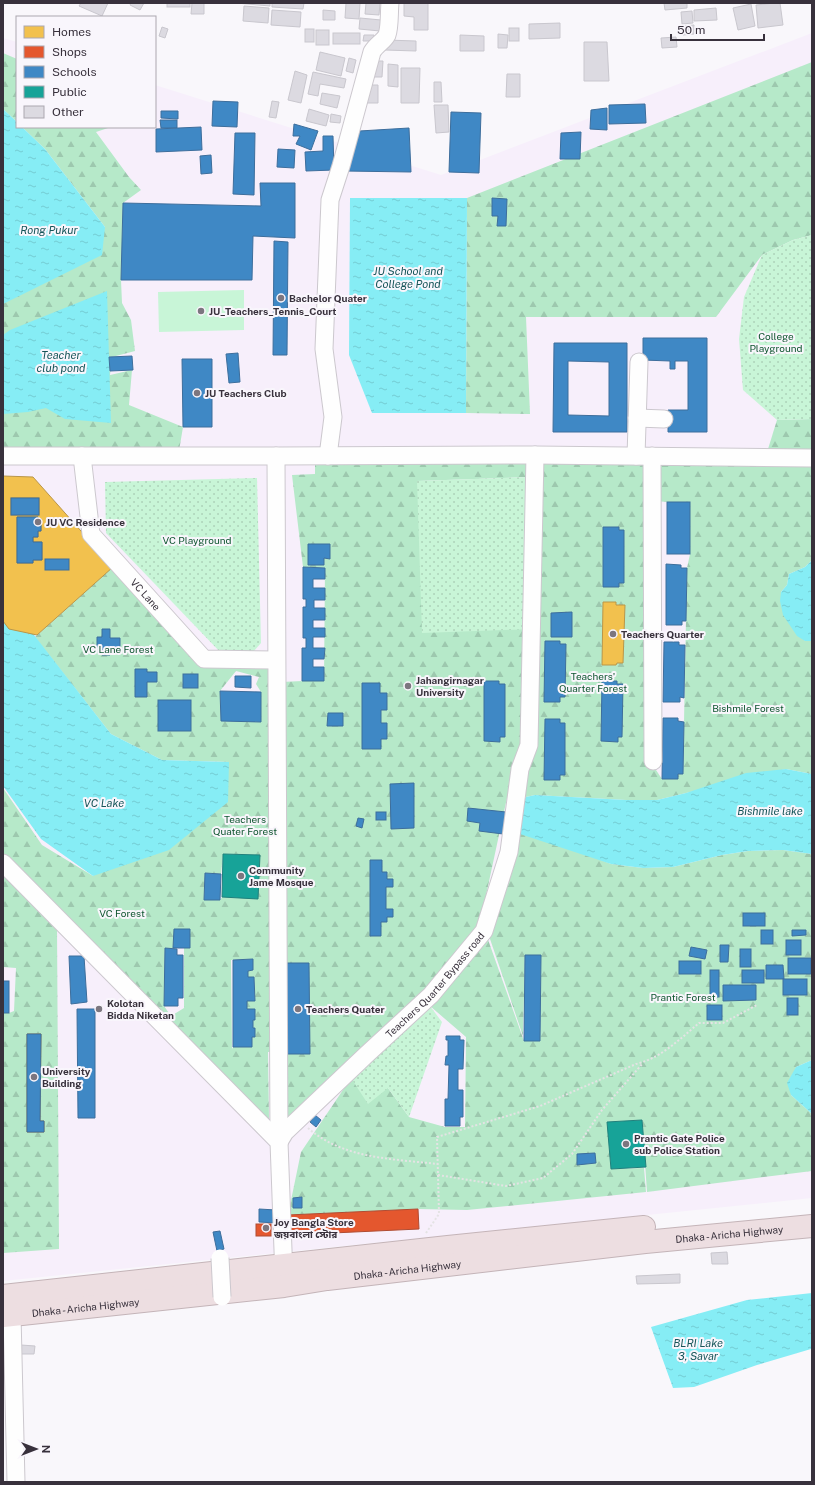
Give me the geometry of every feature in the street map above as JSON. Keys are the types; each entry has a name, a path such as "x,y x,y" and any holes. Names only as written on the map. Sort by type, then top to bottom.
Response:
{"highway":[{"name":"Dhaka - Aricha Highway","path":"3,1296 448,1247 812,1211"},
{"name":"Dhaka - Aricha Highway","path":"8,1315 284,1286 327,1279 645,1242 812,1226"}],"street":[{"path":"328,456 333,417 324,349 330,200 341,166 372,52 375,46 383,40 387,34 390,3"},
{"path":"638,362 637,418 644,456 653,761"},
{"path":"637,418 664,419"},
{"path":"3,456 535,455 812,458"},
{"name":"Teachers Quarter Bypass road","path":"279,1142 284,1132 431,995 484,931 508,852 520,769 529,745 535,455"},
{"name":"VC Lane","path":"82,456 91,534 204,659 276,660"},
{"path":"276,456 279,1142 284,1286"},
{"path":"3,863 279,1142"},
{"path":"220,1258 222,1297"},
{"path":"8,1315 16,1482"}],"path":[{"path":"424,1236 439,1214 437,1137 540,1106 636,1064 644,1062 670,1048 699,1023 723,1023 757,1005"},
{"path":"438,1175 506,1186 543,1178 572,1154 602,1110 644,1062"},
{"path":"298,1119 317,1136 343,1149 375,1156 438,1164"}],"shaded area":[{"name":"Jahangirnagar University","path":"812,33 812,1198 3,1281 3,38 16,42 16,128 156,128 156,85 441,175"}],"green space":[{"path":"3,53 16,59 16,121 3,109"},
{"path":"812,62 812,235 793,240 762,255 716,317 526,317 530,414 466,413 467,198"},
{"path":"23,128 108,128 96,132 129,177 141,190 123,203 121,280 122,303 131,320 135,351 112,357 110,375 132,370 129,405 183,427 179,451 3,456 3,304 105,227 45,149"},
{"name":"College Playground","path":"812,235 812,419 777,420 743,390 739,339 744,297 762,255 793,240"},
{"name":"JU_Teachers_Tennis_Court","path":"244,290 244,330 159,332 158,292"},
{"path":"812,419 812,450 768,449 777,420"},
{"path":"537,456 650,458 650,761 662,779 678,779 678,774 683,774 687,568 690,554 667,502 655,501 652,456 812,458 812,560 805,567 789,574 787,585 781,592 805,641 812,641 812,774 786,769 657,800 626,800 535,795 526,797 517,793 520,769"},
{"path":"531,457 528,477 417,481 533,629 530,732 514,765 479,928 425,992 281,1133 280,1054 286,963 281,682 324,680 325,568 303,567 292,475 315,474 315,461"},
{"path":"528,477 533,629 422,633 417,481"},
{"name":"VC Playground","path":"257,478 261,643 253,652 222,654 106,533 105,482"},
{"path":"117,563 204,659 271,660 273,1052 268,1052 269,1120 3,855 3,788 42,845 93,876 229,762 162,760 111,734 35,637","holes":["236,671 259,677 256,684 261,692 261,722 221,721 220,691","183,674 198,674 198,688 183,688","223,854 259,855 258,898 222,897 220,900 204,900 205,873 221,874","184,947 184,1008 171,1016 164,1006 165,949","253,959 253,970 248,971 248,977 254,978 255,1000 247,1001 247,1009 255,1009 255,1020 253,1020 255,1037 252,1037 252,1047 233,1047 232,1049 231,960"]},
{"name":"Prantic Forest","path":"518,827 611,864 643,868 673,867 722,855 748,851 783,850 812,854 812,1060 796,1067 791,1095 812,1114 812,1171 647,1192 642,1120 608,1122 611,1169 644,1168 646,1192 467,1210 418,1209 288,1215 301,1152 351,1078 388,1088 409,1117 445,1127 465,1127 466,1037 430,1006 486,934 524,1041 540,1041 541,955 525,955 523,1036 489,936"},
{"path":"3,871 57,925 59,1249 3,1253 3,1013 14,1011 16,968 3,967"},
{"path":"430,1006 442,1022 409,1117 388,1088 368,1104 351,1078"}],"water":[{"name":"Rong Pukur","path":"3,109 16,121 16,128 23,128 45,149 105,227 102,255 3,304"},
{"name":"JU School and College Pond","path":"350,198 467,198 466,413 372,413 349,355"},
{"name":"Teacher club pond","path":"107,291 111,423 65,419 46,408 28,412 3,414 3,335 10,330"},
{"path":"812,560 812,641 805,641 797,636 783,615 780,601 781,592 787,585 789,574 805,567"},
{"name":"VC Lake","path":"3,595 111,734 162,760 229,762 228,802 169,850 93,876 41,839 3,786"},
{"name":"Bishmile lake","path":"786,769 812,774 812,854 783,850 748,851 722,855 673,867 643,868 611,864 520,834 522,802 526,797 535,795 626,800 657,800 686,793 746,773"},
{"path":"812,1060 812,1114 791,1095 787,1083 796,1067"},
{"name":"BLRI Lake 3, Savar","path":"812,1293 812,1350 811,1349 757,1365 694,1387 673,1388 651,1327 747,1300"}],"building: Homes":[{"name":"JU VC Residence","path":"3,476 33,477 113,567 37,635 9,629 3,621"},
{"name":"JU VC Residence","path":"11,498 39,498 39,515 11,515"},
{"name":"JU VC Residence","path":"17,517 38,517 38,519 41,519 41,531 38,531 38,537 33,537 33,542 42,542 42,560 33,560 33,563 17,563"},
{"name":"Teachers Quarter","path":"603,602 616,602 616,605 625,605 623,663 617,663 616,665 602,665"},
{"name":"University Building","path":"27,1034 41,1034 40,1121 44,1121 44,1132 27,1132"}],"building: Shops":[{"path":"418,1209 419,1229 289,1235 288,1215"},
{"path":"256,1224 271,1224 271,1236 256,1236"}],"building: Schools":[{"path":"213,101 238,102 237,127 212,126"},
{"path":"645,104 646,123 609,124 609,105"},
{"path":"607,108 607,130 590,129 591,110"},
{"path":"161,111 178,111 178,119 161,118"},
{"path":"451,112 481,113 479,173 449,172"},
{"path":"160,120 177,120 177,128 161,128"},
{"path":"294,124 318,131 311,150 296,144 300,136 293,136"},
{"path":"201,127 202,150 156,152 156,129"},
{"path":"409,128 411,172 345,171 343,132"},
{"path":"581,132 580,159 560,159 561,133"},
{"path":"235,133 255,133 254,195 233,194"},
{"path":"323,136 333,136 334,170 306,171 305,152 323,151"},
{"path":"278,149 295,150 294,168 277,167"},
{"path":"211,155 212,173 201,174 200,156"},
{"path":"260,183 295,183 295,238 253,236 252,280 121,280 123,203 261,206"},
{"path":"492,198 507,199 506,226 497,226 498,216 492,216"},
{"name":"Bachelor Quater","path":"274,241 288,242 287,355 273,355"},
{"path":"643,338 707,338 707,432 668,432 668,410 688,410 688,361 675,361 675,369 670,369 670,361 643,360"},
{"path":"554,343 627,343 627,432 553,432","holes":["568,361 609,362 609,416 568,415"]},
{"path":"238,353 240,382 229,383 226,354"},
{"path":"132,356 133,370 110,371 109,357"},
{"name":"JU Teachers Club","path":"182,359 212,359 212,427 183,427"},
{"name":"JU VC Residence","path":"11,498 39,498 39,515 11,515"},
{"path":"667,502 690,502 690,554 667,554"},
{"name":"JU VC Residence","path":"17,517 38,517 38,519 41,519 41,531 38,531 38,537 33,537 33,542 42,542 42,560 33,560 33,563 17,563"},
{"path":"603,527 619,527 619,530 624,530 624,583 619,583 619,587 603,587"},
{"path":"308,544 330,544 330,559 324,558 324,565 308,565"},
{"path":"45,559 69,559 69,570 45,570"},
{"path":"666,564 681,565 681,568 687,568 686,621 682,621 682,625 666,625"},
{"path":"303,567 325,568 325,579 313,579 313,588 325,588 325,600 314,600 314,608 325,608 325,620 313,620 313,628 325,628 325,637 313,637 313,648 325,648 324,659 313,659 313,667 324,667 324,681 302,681 302,648 306,648 306,638 303,638 303,607 306,607 306,599 303,599"},
{"path":"572,612 572,637 551,637 551,613"},
{"path":"102,629 110,629 110,638 120,638 120,649 110,649 110,655 102,655 102,647 97,647 97,637 102,637"},
{"path":"545,641 560,641 560,644 566,644 565,697 560,697 560,702 544,702"},
{"path":"664,642 679,642 679,645 685,645 684,698 680,697 680,702 663,702"},
{"path":"135,669 147,669 147,672 157,672 157,682 147,682 147,697 135,697"},
{"path":"183,674 198,674 198,688 183,688"},
{"path":"235,676 251,676 251,688 235,687"},
{"path":"484,681 499,681 499,684 505,684 505,737 500,737 500,742 484,741"},
{"path":"602,681 617,681 617,684 623,684 622,737 618,737 618,742 601,741"},
{"path":"362,683 380,683 380,693 387,693 387,710 381,710 381,723 387,723 387,739 381,739 381,749 362,749"},
{"path":"220,691 261,692 261,722 221,721"},
{"path":"158,700 191,700 191,731 158,731"},
{"path":"328,713 343,713 343,726 327,726"},
{"path":"663,718 678,718 678,721 684,722 683,774 678,774 678,779 662,779"},
{"path":"545,719 560,719 560,723 565,723 565,775 560,775 560,780 544,780"},
{"path":"414,783 414,828 391,829 390,784"},
{"path":"468,808 506,812 503,834 479,831 480,823 467,821"},
{"path":"376,812 386,812 386,820 376,820"},
{"path":"358,818 364,819 362,828 356,826"},
{"path":"370,860 382,860 382,872 387,872 387,879 393,879 393,887 386,887 386,909 393,909 393,917 387,917 387,922 381,922 381,936 370,936"},
{"path":"205,873 221,874 220,900 204,900"},
{"path":"743,913 765,913 765,926 743,926"},
{"path":"174,929 190,929 190,948 173,948"},
{"path":"761,930 773,930 773,944 761,944"},
{"path":"792,930 806,930 806,935 792,936"},
{"path":"786,940 801,940 801,955 786,955"},
{"path":"720,945 729,945 728,962 720,962"},
{"path":"691,947 707,950 705,959 689,956"},
{"path":"165,948 177,949 177,955 183,955 183,998 178,998 178,1006 164,1006"},
{"path":"740,949 751,949 751,967 740,967"},
{"path":"525,955 541,955 540,1041 524,1041"},
{"name":"Kolotan Bidda Niketan","path":"69,956 84,956 87,1002 71,1004"},
{"path":"788,958 811,958 811,974 788,974"},
{"path":"253,959 253,970 248,971 248,977 254,977 255,1001 247,1001 247,1009 255,1009 253,1028 255,1028 255,1037 252,1037 252,1047 233,1047 233,960"},
{"path":"679,961 701,961 701,974 679,974"},
{"name":"Teachers Quater","path":"286,963 309,963 310,1054 287,1054"},
{"path":"766,965 783,965 784,979 766,979"},
{"path":"710,970 719,970 719,997 710,997"},
{"path":"742,970 764,970 764,983 742,983"},
{"path":"783,979 807,979 807,995 783,995"},
{"path":"3,981 9,981 9,1013 3,1013"},
{"path":"723,985 756,985 756,1000 723,1001"},
{"path":"787,998 798,998 798,1015 787,1015"},
{"path":"707,1005 722,1005 722,1020 707,1020"},
{"name":"Kolotan Bidda Niketan","path":"77,1009 95,1009 95,1118 78,1118"},
{"name":"University Building","path":"27,1034 41,1034 40,1121 44,1121 44,1132 27,1132"},
{"path":"446,1036 460,1036 460,1040 464,1040 463,1069 458,1069 458,1090 463,1090 463,1117 460,1117 460,1126 445,1126 445,1099 448,1099 449,1065 445,1065 446,1056 448,1056 448,1040 446,1040"},
{"path":"315,1115 321,1120 316,1127 310,1122"},
{"path":"595,1153 596,1163 577,1165 577,1154"},
{"path":"302,1197 302,1208 293,1208 293,1198"},
{"path":"259,1209 276,1210 276,1223 259,1222"},
{"path":"220,1231 224,1249 217,1251 213,1232"}],"building: Public":[{"name":"Community Jame Mosque","path":"223,854 260,855 258,899 222,897"},
{"name":"Prantic Gate Police sub Police Station","path":"642,1120 646,1167 611,1169 607,1122"}],"building: Other":[{"path":"81,3 108,3 102,16 79,6"},
{"path":"131,3 144,3 140,10 130,5"},
{"path":"167,3 190,3 190,7 167,7"},
{"path":"192,3 204,3 204,14 191,14"},
{"path":"236,3 270,3 270,6"},
{"path":"272,3 304,3 303,9 272,7"},
{"path":"346,3 360,3 359,19 345,18"},
{"path":"366,3 380,3 379,15 365,14"},
{"path":"404,3 428,3 428,30 414,30 414,17 404,16"},
{"path":"664,3 687,3 687,8 665,10"},
{"path":"780,3 783,25 758,28 756,5"},
{"path":"751,4 755,26 738,30 733,8"},
{"path":"244,6 269,8 268,23 243,21"},
{"path":"716,8 717,20 694,21 694,10"},
{"path":"272,10 301,12 300,27 271,25"},
{"path":"323,10 335,11 335,20 323,20"},
{"path":"692,11 693,23 682,24 681,12"},
{"path":"360,18 381,20 380,31 359,29"},
{"path":"560,23 560,38 529,39 529,24"},
{"path":"694,25 694,34 683,35 682,26"},
{"path":"162,27 168,29 165,38 159,36"},
{"path":"509,28 519,28 519,41 509,41"},
{"path":"305,29 314,29 314,42 305,42"},
{"path":"316,30 329,30 329,45 316,45"},
{"path":"333,33 360,33 360,44 333,44"},
{"path":"498,34 508,35 507,48 498,48"},
{"path":"364,35 374,35 374,41 363,41"},
{"path":"460,35 484,36 484,51 460,51"},
{"path":"676,37 677,47 662,48 661,38"},
{"path":"386,40 416,41 416,51 385,50"},
{"path":"584,42 607,42 609,81 584,81"},
{"path":"320,52 345,58 341,76 316,70"},
{"path":"349,58 356,60 353,73 346,71"},
{"path":"370,61 383,61 382,77 370,77"},
{"path":"388,64 398,65 398,87 388,86"},
{"path":"401,68 420,68 419,103 401,103"},
{"path":"295,71 307,75 301,103 288,100"},
{"path":"313,72 346,79 344,88 320,84 318,96 308,94"},
{"path":"507,74 520,74 520,97 506,97"},
{"path":"434,82 441,82 442,102 434,102"},
{"path":"368,85 378,85 378,103 367,103"},
{"path":"322,93 340,96 337,108 320,104"},
{"path":"272,101 279,102 276,118 269,117"},
{"path":"434,105 448,105 449,132 436,133"},
{"path":"309,109 329,115 326,126 306,121"},
{"path":"331,114 341,116 340,123 330,122"},
{"path":"727,1252 728,1264 712,1264 711,1253"},
{"path":"680,1274 680,1283 637,1284 636,1276"},
{"path":"21,1345 35,1346 34,1354 20,1354"}],"place":[{"name":"Bachelor Quater","path":"281,298"},
{"name":"JU_Teachers_Tennis_Court","path":"201,311"},
{"name":"JU Teachers Club","path":"197,393"},
{"name":"JU VC Residence","path":"38,522"},
{"name":"Teachers Quarter","path":"613,634"},
{"name":"Jahangirnagar University","path":"408,686"},
{"name":"Community Jame Mosque","path":"241,876"},
{"name":"Kolotan Bidda Niketan","path":"99,1009"},
{"name":"Teachers Quater","path":"298,1009"},
{"name":"University Building","path":"34,1077"},
{"name":"Prantic Gate Police sub Police Station","path":"626,1144"},
{"name":"Joy Bangla Store জয়বাংলা স্টোর","path":"266,1228"}],"park label":[{"name":"VC Lane Forest","path":"118,649"},
{"name":"Teachers' Quarter Forest","path":"593,682"},
{"name":"Bishmile Forest","path":"748,708"},
{"name":"Teachers Quater Forest","path":"245,824"},
{"name":"VC Forest","path":"122,913"}]}
